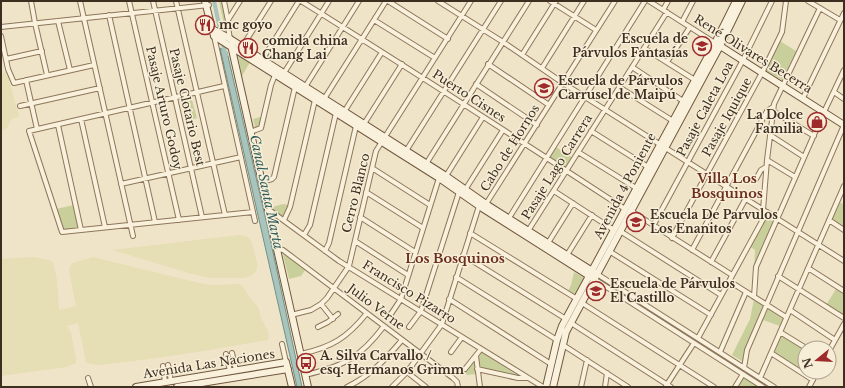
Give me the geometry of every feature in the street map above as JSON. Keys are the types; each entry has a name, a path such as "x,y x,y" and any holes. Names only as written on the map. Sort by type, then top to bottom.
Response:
{"street":[{"path":"31,1 47,76"},
{"path":"80,1 133,236"},
{"name":"Pasaje Arturo Godoy","path":"129,1 179,220"},
{"name":"Pasaje Clotario Best","path":"153,1 202,217"},
{"path":"176,1 225,215"},
{"path":"224,1 228,21 229,42 308,387"},
{"path":"228,21 240,1"},
{"path":"242,47 271,1"},
{"path":"262,60 300,1"},
{"name":"Puerto Cisnes","path":"300,1 402,64 546,159 732,275"},
{"path":"284,73 329,1"},
{"path":"305,87 359,1"},
{"path":"324,99 387,1 448,39"},
{"name":"Cerro Blanco","path":"291,315 311,310 321,304 349,266 376,152 471,1"},
{"path":"406,151 501,1"},
{"path":"426,164 529,1"},
{"path":"550,1 556,2 596,30"},
{"path":"542,68 584,1"},
{"name":"Cabo de Hornos","path":"486,204 614,1"},
{"path":"509,218 645,1"},
{"name":"René Olivares Becerra","path":"649,1 844,125"},
{"name":"Pasaje Lago Carrera","path":"528,231 644,48 665,11 668,1"},
{"path":"682,22 693,1"},
{"name":"Avenida 4 Poniente","path":"546,387 560,329 568,321 663,146 717,44 736,1"},
{"name":"Avenida 4 Poniente","path":"628,210 636,188 648,167 663,146 673,121 695,80 742,1"},
{"name":"Pasaje Caleta Loa","path":"653,226 743,60 772,1"},
{"name":"Pasaje Iquique","path":"672,238 762,73 783,30 786,1"},
{"path":"808,1 824,9 840,20"},
{"path":"440,2 503,42 563,83 844,261"},
{"path":"522,55 556,2"},
{"path":"1,27 155,11 207,3 215,33 224,86 255,221"},
{"path":"698,338 765,211 766,167 773,109 782,86 820,8"},
{"path":"803,98 844,12"},
{"path":"109,15 155,222"},
{"path":"374,20 435,58"},
{"path":"58,21 70,70"},
{"path":"667,62 690,27"},
{"path":"215,33 294,87 356,126 406,151 446,176 479,206 698,338 774,387"},
{"path":"1,36 6,59 14,83 94,65"},
{"path":"229,42 242,47 364,124 383,140 439,178 486,204 567,255 593,275 694,343 763,387"},
{"path":"644,48 695,80"},
{"path":"6,59 42,51"},
{"path":"344,112 382,52"},
{"path":"364,124 402,64"},
{"path":"488,64 549,105"},
{"path":"632,67 684,101"},
{"path":"754,296 756,267 824,112 843,76 844,70"},
{"path":"250,132 261,128 272,82 276,75"},
{"path":"26,80 37,129"},
{"path":"476,84 537,125"},
{"path":"224,86 29,131 62,232 253,212"},
{"path":"261,182 274,177 294,87"},
{"path":"619,87 673,121"},
{"path":"20,106 100,88"},
{"path":"834,92 844,99"},
{"path":"284,220 290,207 315,100"},
{"path":"773,109 814,136"},
{"path":"692,250 767,111 773,109"},
{"path":"304,235 310,226 336,113"},
{"path":"446,176 483,117"},
{"path":"81,119 105,227"},
{"path":"58,125 81,230"},
{"path":"744,368 747,350 844,125"},
{"path":"325,251 329,243 356,126"},
{"path":"409,327 420,311 462,191 503,130"},
{"path":"591,131 648,167"},
{"path":"770,136 804,157"},
{"path":"578,152 636,188"},
{"path":"121,184 241,157"},
{"path":"767,160 796,178"},
{"path":"756,179 761,170 766,167"},
{"path":"372,168 430,205"},
{"path":"391,314 401,299 439,178"},
{"path":"760,378 844,186"},
{"path":"554,191 721,295"},
{"path":"366,192 423,228"},
{"path":"711,262 746,198"},
{"path":"838,199 844,202"},
{"path":"548,243 573,203"},
{"name":"Cabo de Hornos","path":"392,387 407,372 442,324 479,206"},
{"name":"Francisco Pizarro","path":"267,208 325,251 543,387"},
{"path":"567,255 592,216"},
{"path":"360,217 416,252"},
{"path":"829,220 844,230"},
{"name":"Avenida 4 Poniente","path":"593,275 609,251 617,230"},
{"path":"470,233 714,387"},
{"path":"354,241 408,275"},
{"name":"Julio Verne","path":"277,249 283,250 455,379 458,387"},
{"path":"609,251 711,314"},
{"path":"463,255 668,386 694,343"},
{"path":"808,268 844,291"},
{"path":"778,276 844,318"},
{"path":"456,277 557,340"},
{"path":"729,281 786,317"},
{"path":"720,352 746,292"},
{"path":"449,299 552,364"},
{"path":"321,304 333,318"},
{"path":"790,310 835,340 844,324"},
{"path":"301,354 323,348 340,340 355,327 367,313"},
{"path":"318,327 338,314"},
{"name":"Avenida 4 Poniente","path":"553,387 568,321"},
{"path":"306,375 336,367 353,358 368,346 384,326"},
{"path":"780,332 797,342"},
{"path":"451,352 462,337"},
{"path":"347,387 378,367 402,340"},
{"path":"282,344 292,387"},
{"path":"563,345 628,387"},
{"path":"465,369 481,349"},
{"path":"771,352 797,369"},
{"path":"232,353 233,371"},
{"path":"226,354 233,371"},
{"path":"476,356 480,387"},
{"path":"581,387 587,360"},
{"name":"Avenida Las Naciones","path":"136,387 286,362"},
{"path":"168,365 168,382"},
{"path":"162,366 168,382"},
{"name":"Avenida Las Naciones","path":"177,387 288,369"},
{"path":"478,369 518,378 528,378"},
{"path":"407,372 425,387"},
{"path":"605,387 607,374"},
{"path":"734,387 743,374"},
{"path":"88,378 91,387"},
{"path":"809,387 813,380"}],"shaded area":[{"path":"7,72 19,116 11,120 7,128 1,131 1,73"},
{"path":"239,235 249,238 252,243 257,263 257,269 254,274 244,278 210,278 112,250"},
{"path":"33,257 53,262 57,280 59,310 76,306 69,271 70,266 73,263 93,257 199,283 212,285 238,284 243,286 258,307 261,318 268,331 268,340 150,359 100,365 86,362 78,323 67,326 71,332 76,363 67,367 1,376 1,259"}],"green space":[{"path":"219,1 222,1 226,15 224,25"},
{"path":"780,41 796,51 782,80 765,70"},
{"path":"238,56 250,62 242,76"},
{"path":"192,100 197,118 187,121 182,102"},
{"path":"267,115 264,129 256,131 253,119"},
{"path":"556,147 573,158 565,169 549,159"},
{"path":"840,202 844,205 844,228 831,221"},
{"path":"283,204 289,205 283,217 273,210 272,207"},
{"path":"74,205 79,228 63,230 56,209"},
{"path":"766,217 774,222 754,269 755,250 749,246"},
{"path":"283,255 286,255 306,269 301,276 289,279"},
{"path":"574,272 584,278 575,295 568,291"},
{"path":"836,289 844,294 844,317 826,305"},
{"path":"754,299 764,306 745,348 745,363 732,355 750,319"},
{"path":"768,309 784,319 780,326 763,320"},
{"path":"781,336 797,345 797,368 774,354"},
{"path":"481,352 520,377 479,367 478,357"},
{"path":"474,361 477,374 467,375 465,372"},
{"path":"743,376 760,387 737,387"}],"water":[{"path":"220,48 227,52 268,229 302,387 297,387"}],"waterway":[{"name":"Canal Santa Marta","path":"214,1 221,34"},
{"name":"Canal Santa Marta","path":"222,41 226,55"}],"place":[{"name":"mc goyo","path":"205,25"},
{"name":"Escuela de Párvulos Fantasías","path":"702,46"},
{"name":"comida china Chang Lai","path":"248,48"},
{"name":"Escuela de Párvulos Carrusel de Maipú","path":"544,88"},
{"name":"La Dolce Familia","path":"817,122"},
{"name":"Escuela De Parvulos Los Enanitos","path":"636,222"},
{"name":"Escuela de Párvulos El Castillo","path":"596,291"},
{"name":"A. Silva Carvallo / esq. Hermanos Grimm","path":"306,363"}],"district":[{"name":"Villa Los Bosquinos","path":"727,186"},
{"name":"Los Bosquinos","path":"455,258"}]}
